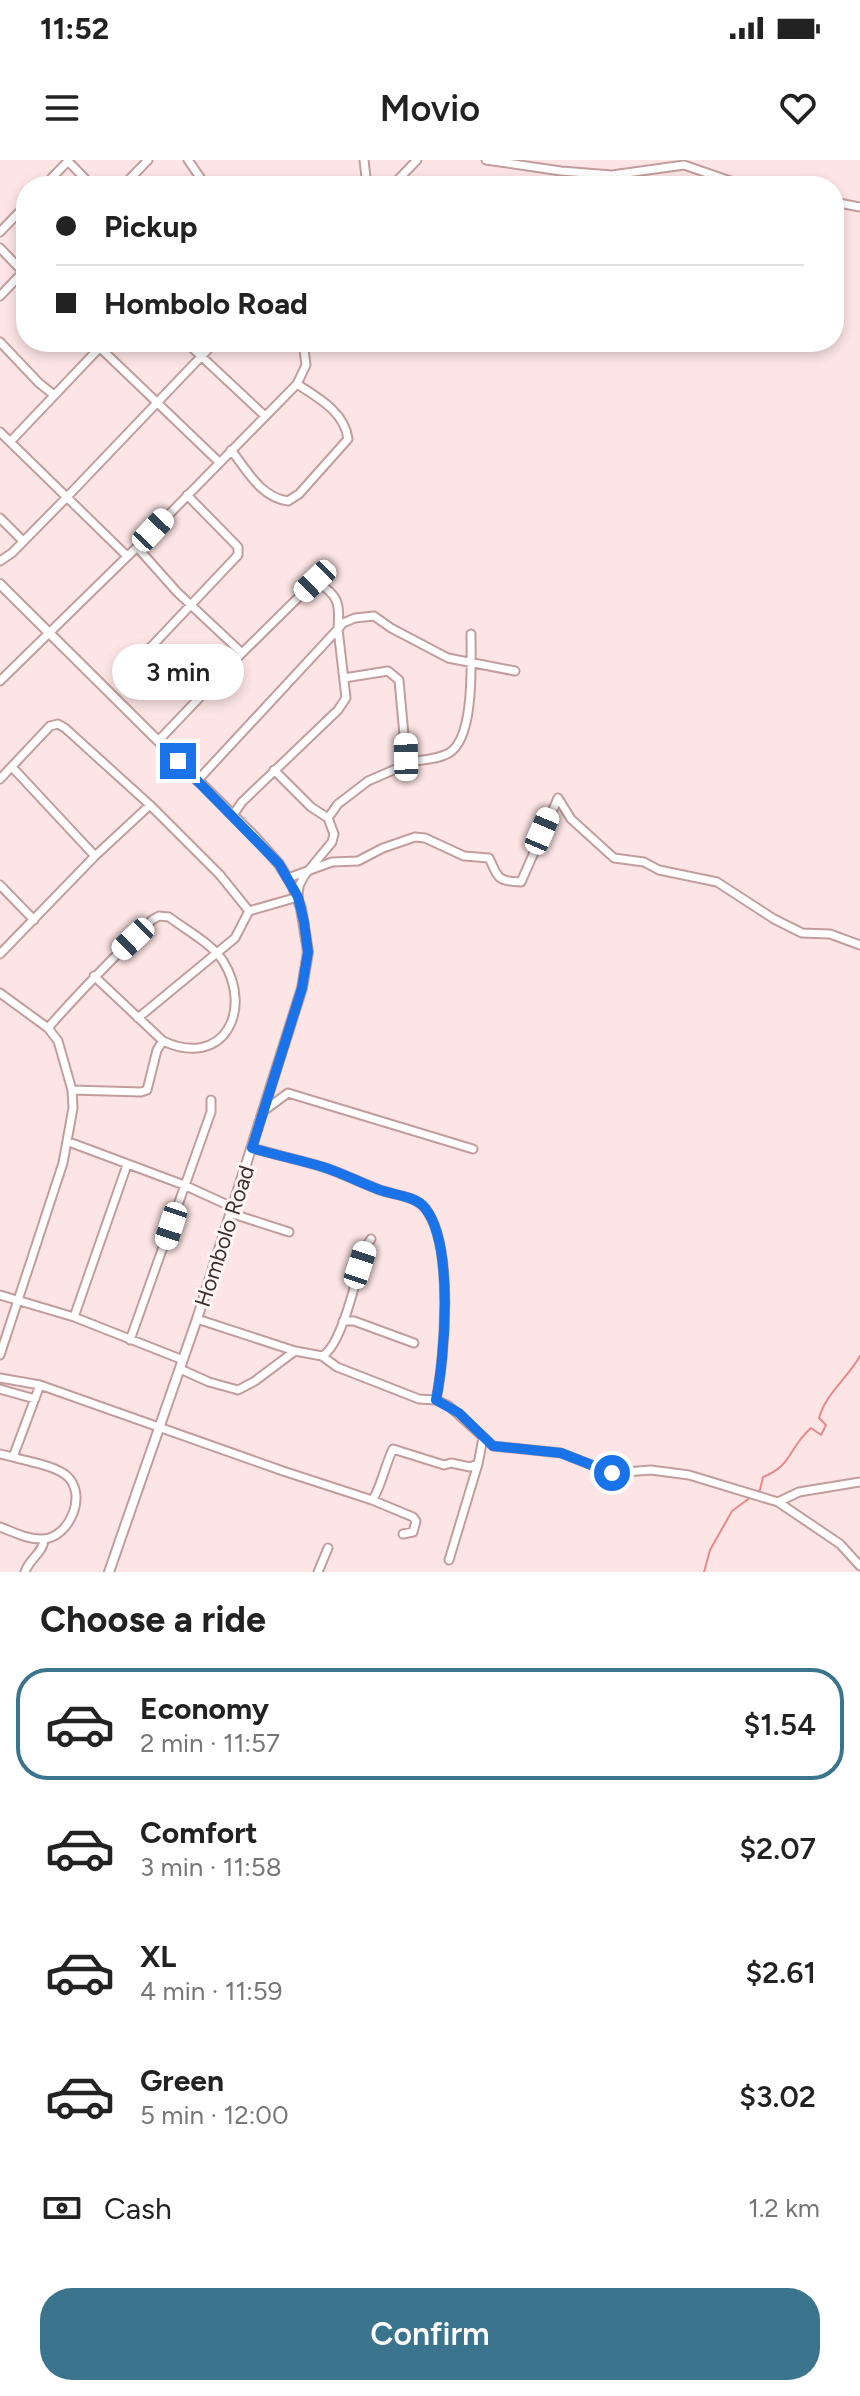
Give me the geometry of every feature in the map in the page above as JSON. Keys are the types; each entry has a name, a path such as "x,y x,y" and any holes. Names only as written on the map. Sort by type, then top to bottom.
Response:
{"street":[{"path":"133,176 148,160"},
{"path":"402,176 417,160"},
{"path":"486,160 612,175 684,165 716,176"},
{"path":"54,176 68,161 82,176"},
{"path":"0,232 16,215"},
{"path":"0,248 16,264"},
{"path":"0,296 16,281"},
{"path":"0,342 54,395"},
{"path":"10,442 93,352"},
{"path":"108,352 219,462"},
{"path":"196,352 265,416"},
{"path":"0,561 12,553 206,352"},
{"path":"0,681 297,384 306,365 304,352"},
{"path":"231,450 262,489 277,499 294,499 348,439 344,424 335,413 297,384"},
{"path":"0,432 126,555"},
{"path":"140,655 236,558 238,547 187,495"},
{"path":"0,518 22,540"},
{"path":"137,547 242,653"},
{"path":"159,740 328,567"},
{"path":"233,815 274,770 338,710 346,698 338,629 339,606 331,591 315,581"},
{"name":"Hombolo Road","path":"0,584 159,740 279,864 298,897 308,952 302,988 270,1097 109,1572"},
{"path":"197,781 343,623 355,618 374,616 436,653 471,664 515,671"},
{"path":"328,818 338,804 368,781 396,770 406,762 444,755 457,747 466,721 471,634"},
{"path":"344,678 388,671 399,680 406,762"},
{"path":"0,779 50,726 58,724 94,752 150,805 220,875 249,911"},
{"path":"12,767 95,856"},
{"path":"249,911 298,897 299,886 332,842 334,834 328,818 311,807 274,770"},
{"path":"288,878 332,862 358,861 415,837 425,838 464,856 489,858 496,876 502,880 521,882 558,798 571,819 614,858 708,878 802,933 830,934 860,945"},
{"path":"0,954 95,856 150,805"},
{"path":"0,885 34,920"},
{"path":"138,1018 218,954 240,932 249,911"},
{"path":"48,1028 94,976 159,916 169,917 218,954 229,972 236,997 234,1021 216,1042 201,1048 183,1048 163,1041 94,976"},
{"path":"0,993 48,1028 58,1041 73,1094 69,1142 0,1355"},
{"path":"73,1094 147,1090 157,1050 163,1041"},
{"path":"265,1110 288,1093 473,1149"},
{"path":"130,1340 211,1112 211,1100"},
{"path":"69,1142 184,1185 231,1210 289,1232"},
{"path":"252,1148 324,1168 382,1191 413,1199 425,1207 438,1236 445,1300 443,1353 436,1400"},
{"path":"74,1317 127,1165"},
{"path":"322,1356 328,1353 343,1321 365,1248 371,1239"},
{"path":"0,1295 74,1317 182,1364 209,1382 238,1390 295,1351"},
{"path":"197,1319 295,1351 322,1356 337,1367 419,1399 436,1400 459,1413 493,1446 571,1455 587,1465 612,1473 651,1470 689,1475 778,1502 840,1544 860,1566"},
{"path":"343,1321 354,1321 414,1343"},
{"path":"0,1378 40,1385 372,1500 413,1517 416,1521 413,1532 403,1534"},
{"path":"13,1457 40,1385"},
{"path":"0,1389 35,1399"},
{"path":"449,1560 483,1438"},
{"path":"372,1500 393,1449 444,1465 451,1463 470,1467 478,1464"},
{"path":"0,1454 61,1472 74,1486 76,1500 66,1526 56,1536 44,1539 23,1536 0,1527"},
{"path":"778,1502 799,1492 860,1482"},
{"path":"25,1572 29,1561 44,1546 44,1539"},
{"path":"318,1572 328,1548"}],"waterway":[{"path":"756,1493 760,1490 763,1477 785,1462 811,1428 821,1435 826,1425 819,1418 822,1409 860,1356"},
{"path":"704,1572 710,1550 732,1511 751,1497"}],"route":[{"path":"178,761 279,864 298,897 304,922 308,952 302,988 252,1148 324,1168 382,1191 413,1199 425,1207 438,1236 445,1300 443,1353 436,1400 459,1413 493,1446 571,1455 587,1465 612,1473"}]}
